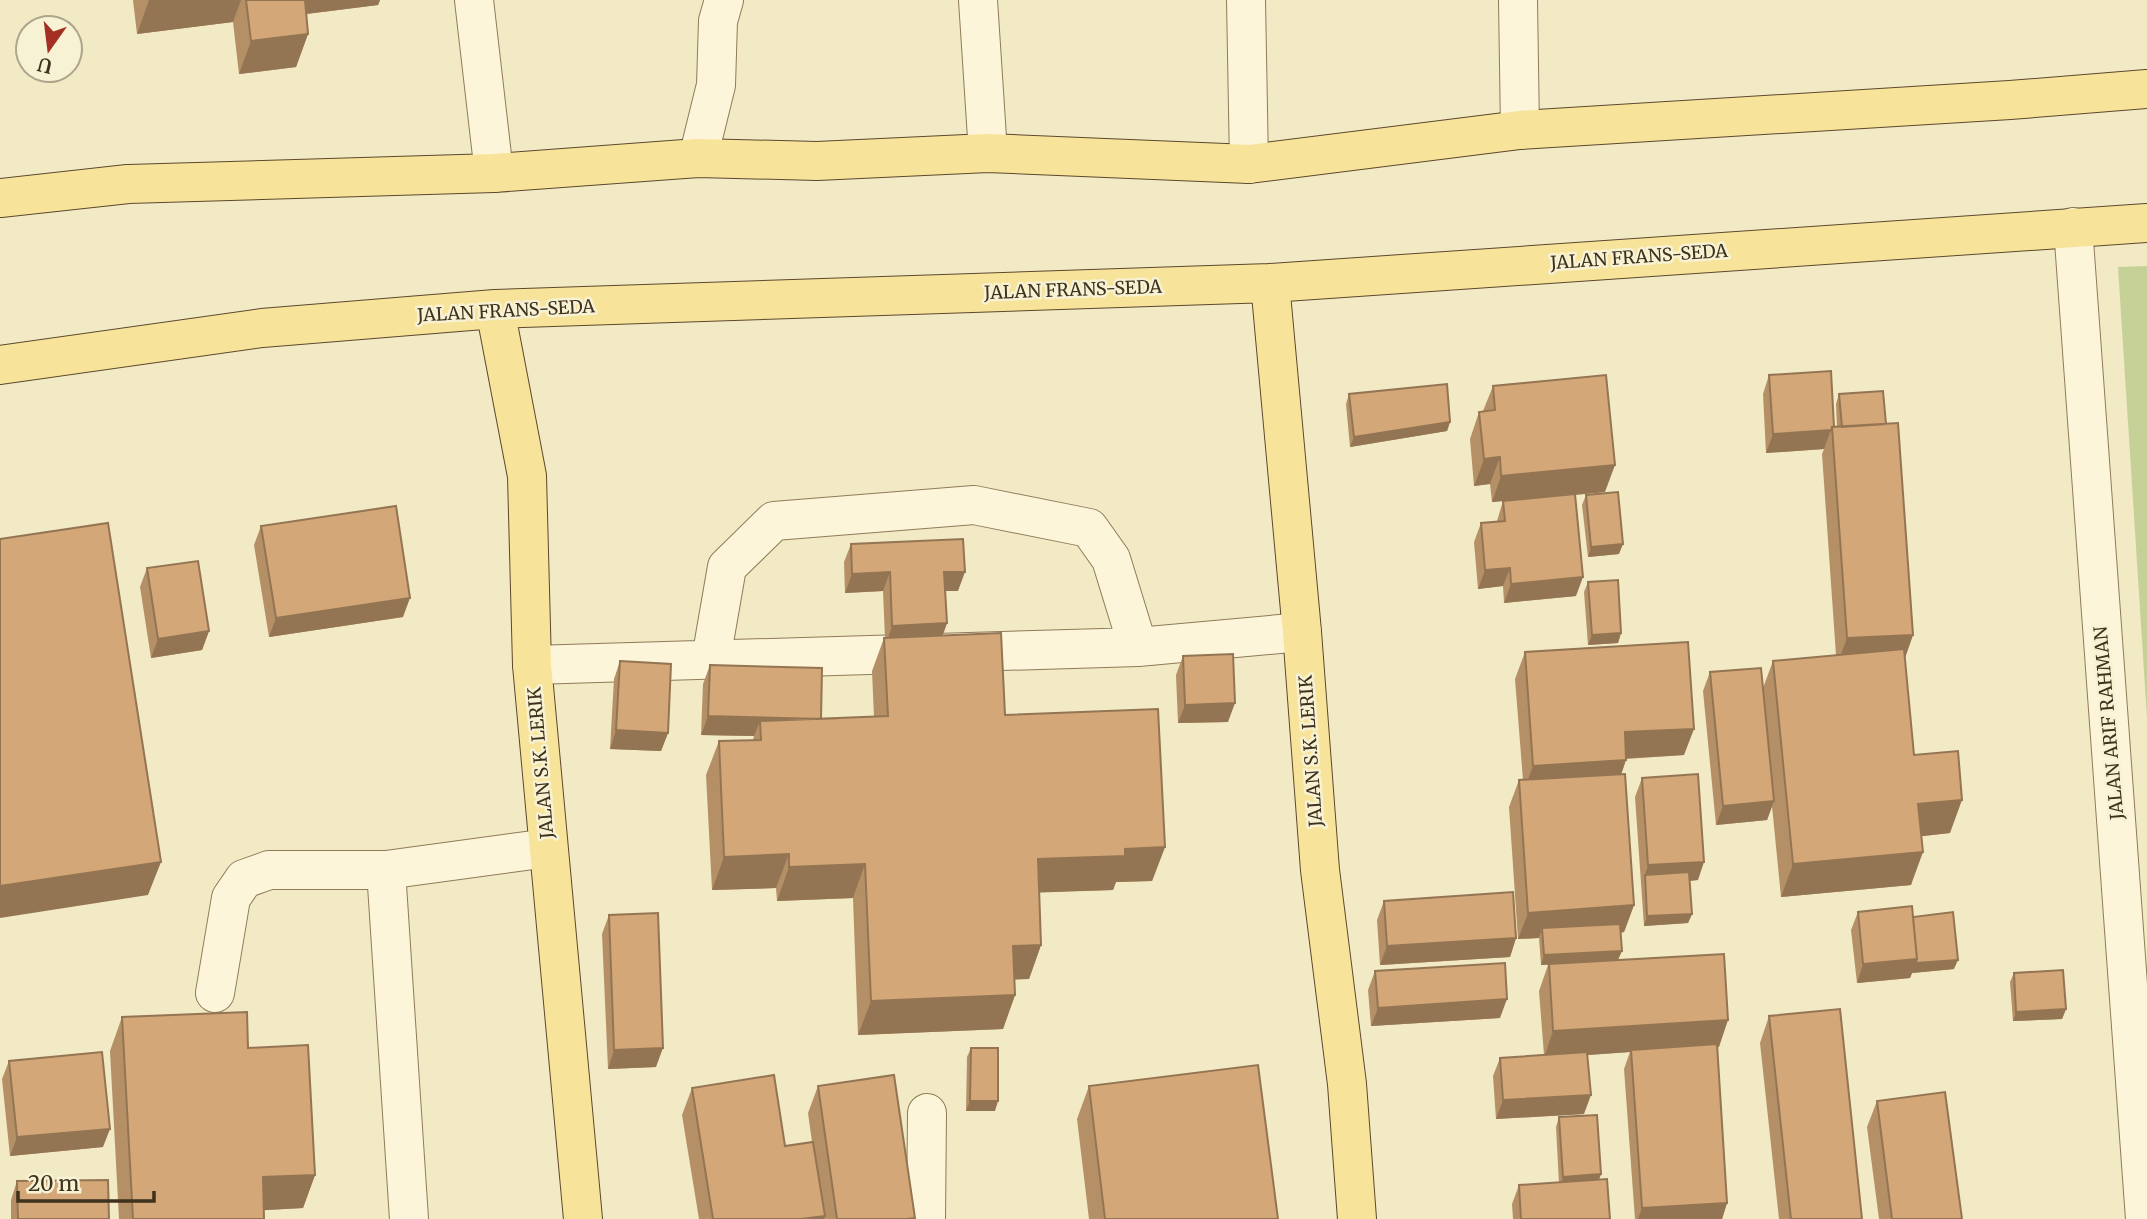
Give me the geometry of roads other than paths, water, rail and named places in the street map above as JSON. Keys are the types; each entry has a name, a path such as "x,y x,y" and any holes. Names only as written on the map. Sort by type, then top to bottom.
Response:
{"main road":[{"path":"0,198 128,184 494,173 698,158 817,161 988,153 1249,164 1520,130 2147,89"},
{"name":"JALAN FRANS-SEDA","path":"0,365 262,328 495,309 1270,283 2147,223"},
{"name":"JALAN S.K. LERIK","path":"1270,283 1303,632 1320,870 1347,1084 1357,1219"},
{"name":"JALAN S.K. LERIK","path":"495,309 527,475 532,665 583,1219"}],"street":[{"path":"474,0 494,173"},
{"path":"698,158 716,85 718,21 724,0"},
{"path":"978,0 988,153"},
{"path":"1247,0 1249,164"},
{"path":"1518,0 1520,130"},
{"name":"JALAN ARIF RAHMAN","path":"2073,227 2134,888 2145,1219"},
{"path":"710,659 727,567 774,521 974,505 1089,528 1111,559 1138,647"},
{"path":"532,665 1138,647 1303,632"},
{"path":"215,993 231,898 244,879 269,870 386,870 548,848"},
{"path":"386,870 409,1219"},
{"path":"926,1219 927,1113"}]}
